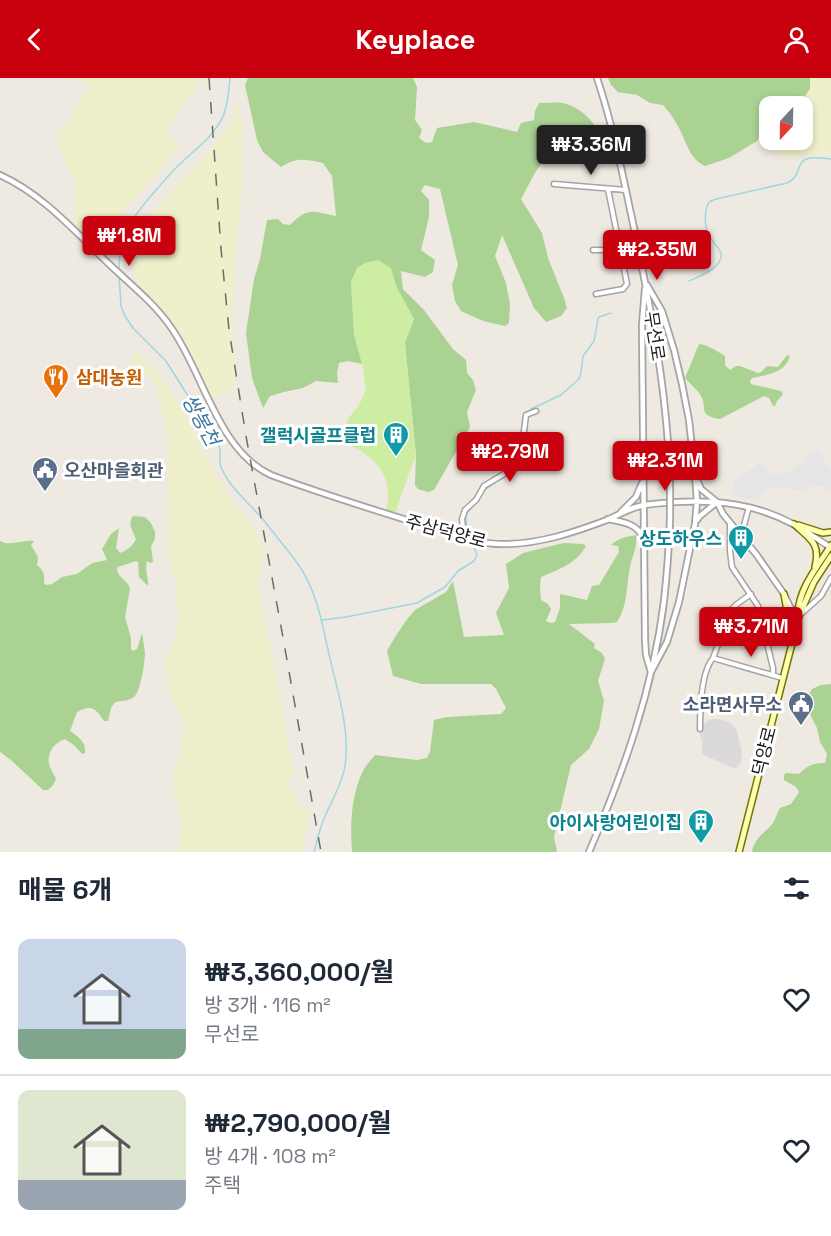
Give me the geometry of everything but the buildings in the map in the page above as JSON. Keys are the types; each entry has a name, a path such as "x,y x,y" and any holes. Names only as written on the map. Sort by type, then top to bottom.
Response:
{"main road":[{"path":"794,524 820,532 831,532"},
{"path":"794,524 810,538 816,547 817,556 813,573"},
{"name":"덕양로","path":"798,616 802,593 831,547"},
{"name":"덕양로","path":"739,852 798,616 814,582 831,556"},
{"path":"784,594 793,601 802,593"},
{"path":"784,594 790,649"}],"street":[{"name":"무선로","path":"597,78 626,190 656,340 664,398 670,519 664,603 651,672"},
{"name":"주삼덕양로","path":"0,176 22,186 42,200 151,303 171,327 231,441 252,465 271,475 465,538 503,544 533,542 554,537 643,505 697,501 749,506 774,514 831,547"},
{"path":"554,184 626,190"},
{"path":"596,294 623,289 627,283 608,189"},
{"path":"593,250 620,250"},
{"path":"589,852 620,778 651,672 670,634 695,524 697,501 689,420 674,350 662,312 645,282"},
{"path":"645,282 642,326 645,648 651,672"},
{"path":"465,538 462,519 465,510 476,500 484,486 508,469 511,456 523,439 525,417 536,411"},
{"path":"695,475 701,489 717,502 722,513 756,554 798,616 818,599 831,578"},
{"path":"619,514 636,497 644,477"},
{"path":"695,524 700,516 717,502"},
{"path":"741,536 749,506"},
{"path":"608,519 632,525 640,532 644,541"},
{"path":"730,522 732,567 758,606 773,675"},
{"path":"700,729 702,696 708,665 713,658 731,610 752,594"},
{"path":"713,658 783,678"}],"shaded area":[{"path":"817,450 831,471 831,491 809,484 808,492 770,488 760,495 758,500 730,495 735,481 761,462 770,475 778,470 781,475 806,462 804,456"},
{"path":"712,719 729,722 736,728 742,752 741,762 737,768 702,754 700,735 702,727"}],"green space":[{"path":"76,78 207,78 207,85 199,80 166,134 183,145 127,205 119,218 106,256 75,225 75,185 57,142 57,129 62,132 89,87"},
{"path":"248,78 413,78 417,87 415,120 422,130 419,138 426,143 432,142 437,128 474,122 517,132 521,123 534,120 539,103 560,103 571,106 591,121 600,135 605,151 598,147 593,152 584,138 573,134 559,141 536,171 521,199 542,233 548,258 567,308 561,316 546,322 534,308 502,235 495,256 506,283 510,304 509,323 505,326 483,321 461,311 455,301 452,285 458,265 440,189 425,185 421,191 429,200 429,217 421,250 435,260 433,272 425,277 401,271 403,289 424,310 453,349 466,360 467,373 473,380 476,390 467,412 470,427 434,490 428,492 418,489 415,485 416,454 405,343 414,319 396,286 391,268 378,260 365,263 357,268 351,282 354,335 362,364 348,361 339,363 338,383 316,381 303,388 270,396 263,408 252,378 246,333 254,279 267,220 278,219 283,224 290,225 302,215 312,212 336,216 332,176 323,163 301,160 281,167 263,152 257,140 245,85"},
{"path":"608,78 810,78 810,89 805,96 759,96 759,138 757,141 729,158 705,166 692,155 676,123 663,105 650,103 637,95 618,92"},
{"path":"810,78 831,78 831,155 807,154 796,155 792,158 781,157 780,153 771,150 813,150 813,96 804,96 810,89"},
{"path":"239,103 242,124 243,175 234,277 235,383 232,389 209,400 171,327 138,291 133,254 144,223 228,130 233,123"},
{"name":"갤럭시골프클럽","path":"378,260 391,267 396,286 414,319 405,343 416,454 394,516 385,513 388,490 382,471 368,456 348,444 347,420 359,405 366,390 354,335 351,282 357,268 365,263"},
{"path":"699,344 725,356 725,365 730,370 740,366 758,373 767,366 778,367 787,355 790,356 788,362 780,370 752,378 750,381 751,384 781,391 783,394 775,406 769,398 764,396 720,419 708,416 704,411 703,401 698,391 685,378"},
{"path":"137,352 166,382 227,494 257,534 264,549 258,579 294,774 282,783 288,786 305,810 310,813 301,852 179,852 181,823 172,778 182,746 184,727 170,694 165,670 177,634 178,621 176,584 168,542 168,441 157,388 131,358"},
{"path":"133,516 145,517 155,532 155,539 151,546 153,562 147,561 146,564 148,586 139,577 138,562 118,567 117,570 130,589 125,617 133,651 137,649 142,633 145,656 139,689 134,697 115,702 108,721 104,721 90,708 77,712 70,731 83,743 85,753 82,754 65,739 58,743 50,752 49,760 56,779 48,790 43,790 0,752 0,541 8,543 34,541 31,545 38,557 37,565 44,573 44,583 52,584 62,577 77,574 92,563 107,560 102,549 111,534 119,528 116,548 120,553 129,548 136,539 131,525"},
{"path":"636,535 625,602 617,622 569,624 595,644 594,648 602,653 605,659 598,681 604,701 599,729 589,749 571,765 554,837 557,852 352,852 351,821 356,790 363,771 375,755 417,760 427,758 430,752 434,720 447,717 501,714 506,708 491,684 421,684 393,676 387,651 415,610 446,592 453,581 464,637 504,635 496,613 509,588 506,564 523,553 563,543 583,544 586,546 578,557 560,569 541,577 541,600 551,609 546,621 555,622 560,608 560,594 587,600 592,586 599,585 619,552 618,546 611,545 619,539"},
{"path":"831,684 831,852 752,852 755,843 773,823 780,808 791,804 799,792 796,787 784,780 784,775 786,773 799,774 811,765 825,763 827,754 807,708 808,696 812,689"}],"waterway":[{"name":"쌍봉천","path":"119,270 122,245 129,225 169,175 206,140 221,121 229,92 230,78"},
{"path":"689,281 711,270 720,261 720,251 710,237 705,223 709,202 787,183 795,177 805,160 810,158 831,159"},
{"name":"쌍봉천","path":"119,275 121,306 125,316 133,328 166,361 219,445 220,464 224,474 298,564 315,599 340,701 345,727 346,753 341,780 323,821 314,852"},
{"path":"484,490 513,471 514,458 524,444 531,409 561,395 579,379 583,356 594,341 598,319 611,313"},
{"path":"471,537 466,516 481,494"},
{"path":"322,620 417,603 445,587 458,571 474,561 477,555 472,541"}],"railway":[{"path":"209,78 229,330 321,852"}],"place":[{"name":"삼대농원","path":"56,400"},
{"name":"갤럭시골프클럽","path":"396,458"},
{"name":"오산마을회관","path":"45,493"},
{"name":"상도하우스","path":"741,561"},
{"name":"소라면사무소","path":"801,727"},
{"name":"아이사랑어린이집","path":"701,845"}]}
